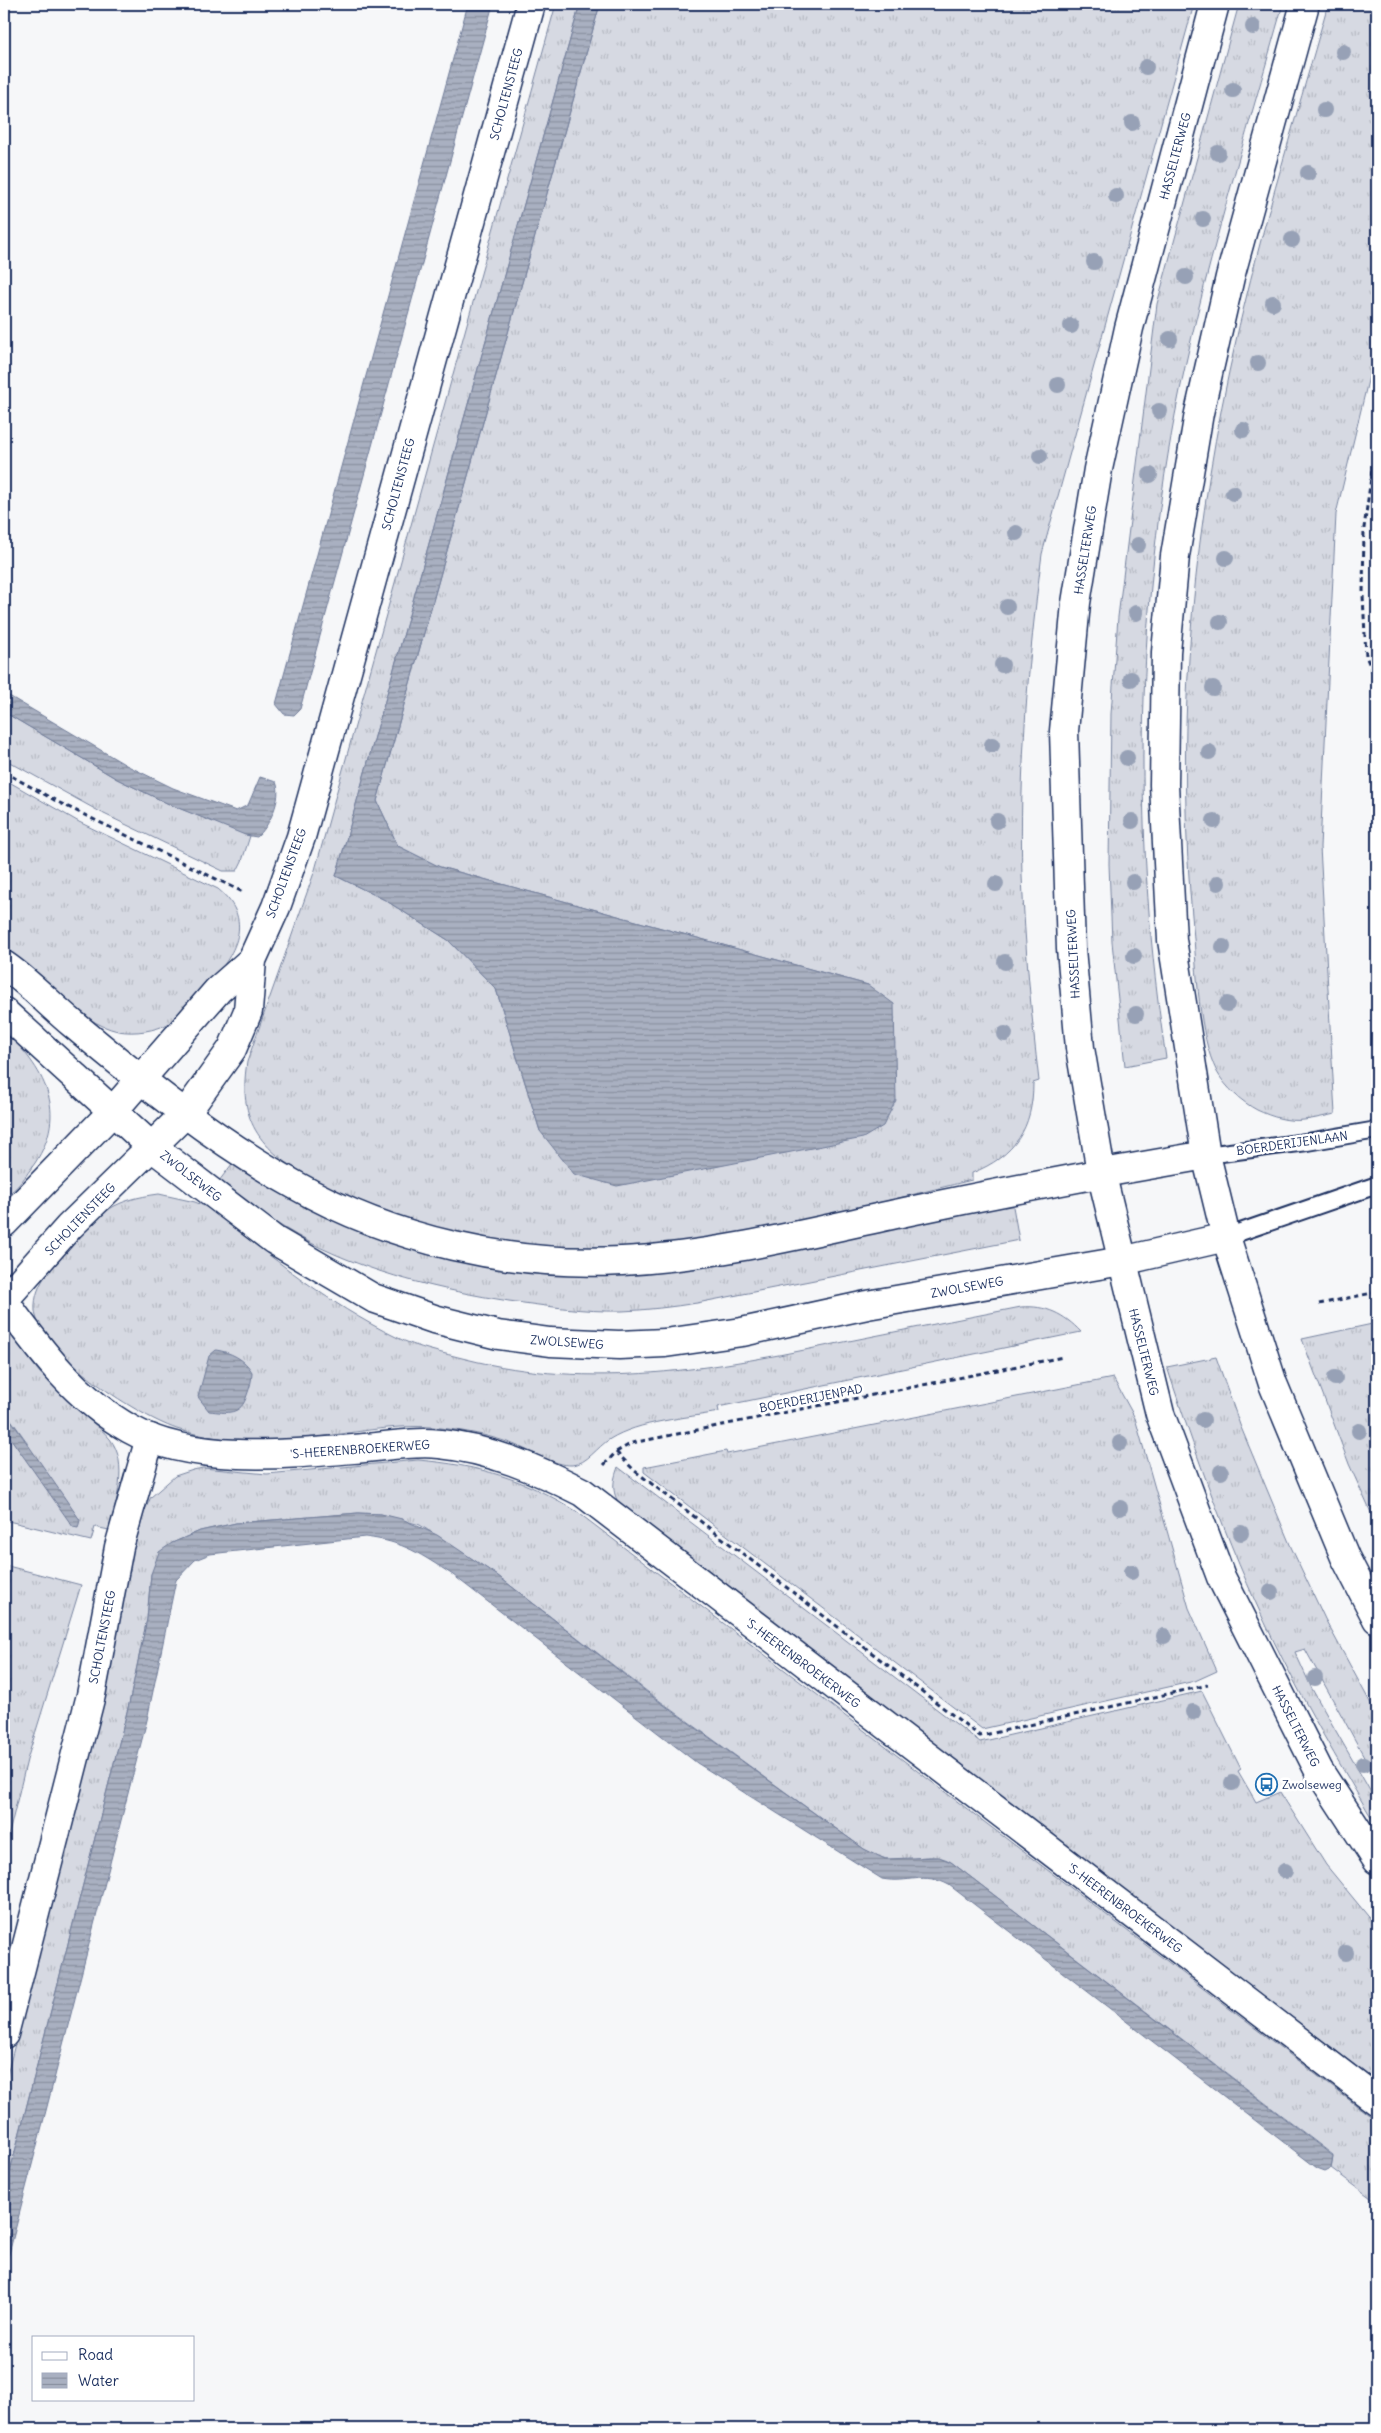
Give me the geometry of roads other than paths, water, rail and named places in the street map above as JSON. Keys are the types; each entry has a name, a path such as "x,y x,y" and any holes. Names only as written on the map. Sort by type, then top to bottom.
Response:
{"main road":[{"name":"SCHOLTENSTEEG","path":"4,2034 91,1695 119,1547 150,1438 130,1429 74,1387 53,1367 4,1300 69,1227 186,1113 232,1049 248,1011 252,960 276,907 303,827 531,4"},
{"name":"HASSELTERWEG","path":"1215,4 1129,328 1098,469 1076,603 1064,731 1071,949 1080,1048 1102,1172 1160,1414 1221,1577 1319,1771 1377,1860"},
{"path":"1305,4 1230,277 1199,413 1175,556 1166,652 1164,784 1172,940 1206,1155 1226,1238 1273,1384 1345,1557 1377,1619"},
{"name":"SCHOLTENSTEEG","path":"4,1222 112,1111 218,990 252,960"},
{"path":"4,965 139,1078 186,1113 295,1185 372,1221 468,1248 516,1257 574,1261 620,1261 664,1258 763,1243 1102,1172 1206,1155"},
{"name":"ZWOLSEWEG","path":"4,1012 152,1147 274,1240 373,1298 434,1319 498,1336 550,1342 665,1343 742,1332 867,1305 1122,1260 1226,1238"},
{"name":"'S-HEERENBROEKERWEG","path":"150,1438 197,1450 280,1456 438,1444 505,1458 582,1492 1377,2101"}],"lane":[{"name":"BOERDERIJENLAAN","path":"1206,1155 1307,1142 1377,1130"},
{"path":"1226,1238 1377,1185"}],"water":[{"path":"468,4 493,4 300,709 294,715 284,714 276,704"},
{"path":"580,4 600,4 377,801 398,846 440,867 868,985 894,1004 896,1100 883,1126 863,1138 617,1186 574,1174 540,1131 496,989 448,940 385,900 336,876"},
{"path":"4,693 126,765 173,788 236,811 248,805 260,777 276,782 278,796 274,811 266,826 257,837 245,835 171,805 117,779 4,712"},
{"path":"216,1350 227,1352 237,1357 252,1372 251,1384 244,1402 241,1407 233,1412 209,1411 198,1397 209,1356"},
{"path":"4,1410 80,1520 78,1528 73,1527 4,1429"},
{"path":"358,1513 381,1514 402,1519 437,1535 498,1576 653,1697 864,1849 885,1859 939,1857 951,1862 1333,2156 1331,2168 1325,2171 1317,2168 949,1885 940,1881 923,1878 882,1879 697,1763 453,1575 412,1550 391,1542 365,1537 210,1554 195,1560 176,1580 147,1720 4,2273 4,2195 129,1704 147,1619 151,1574 159,1552 172,1543 200,1531 236,1523"}],"place":[{"name":"Zwolseweg","path":"1266,1784"}]}
